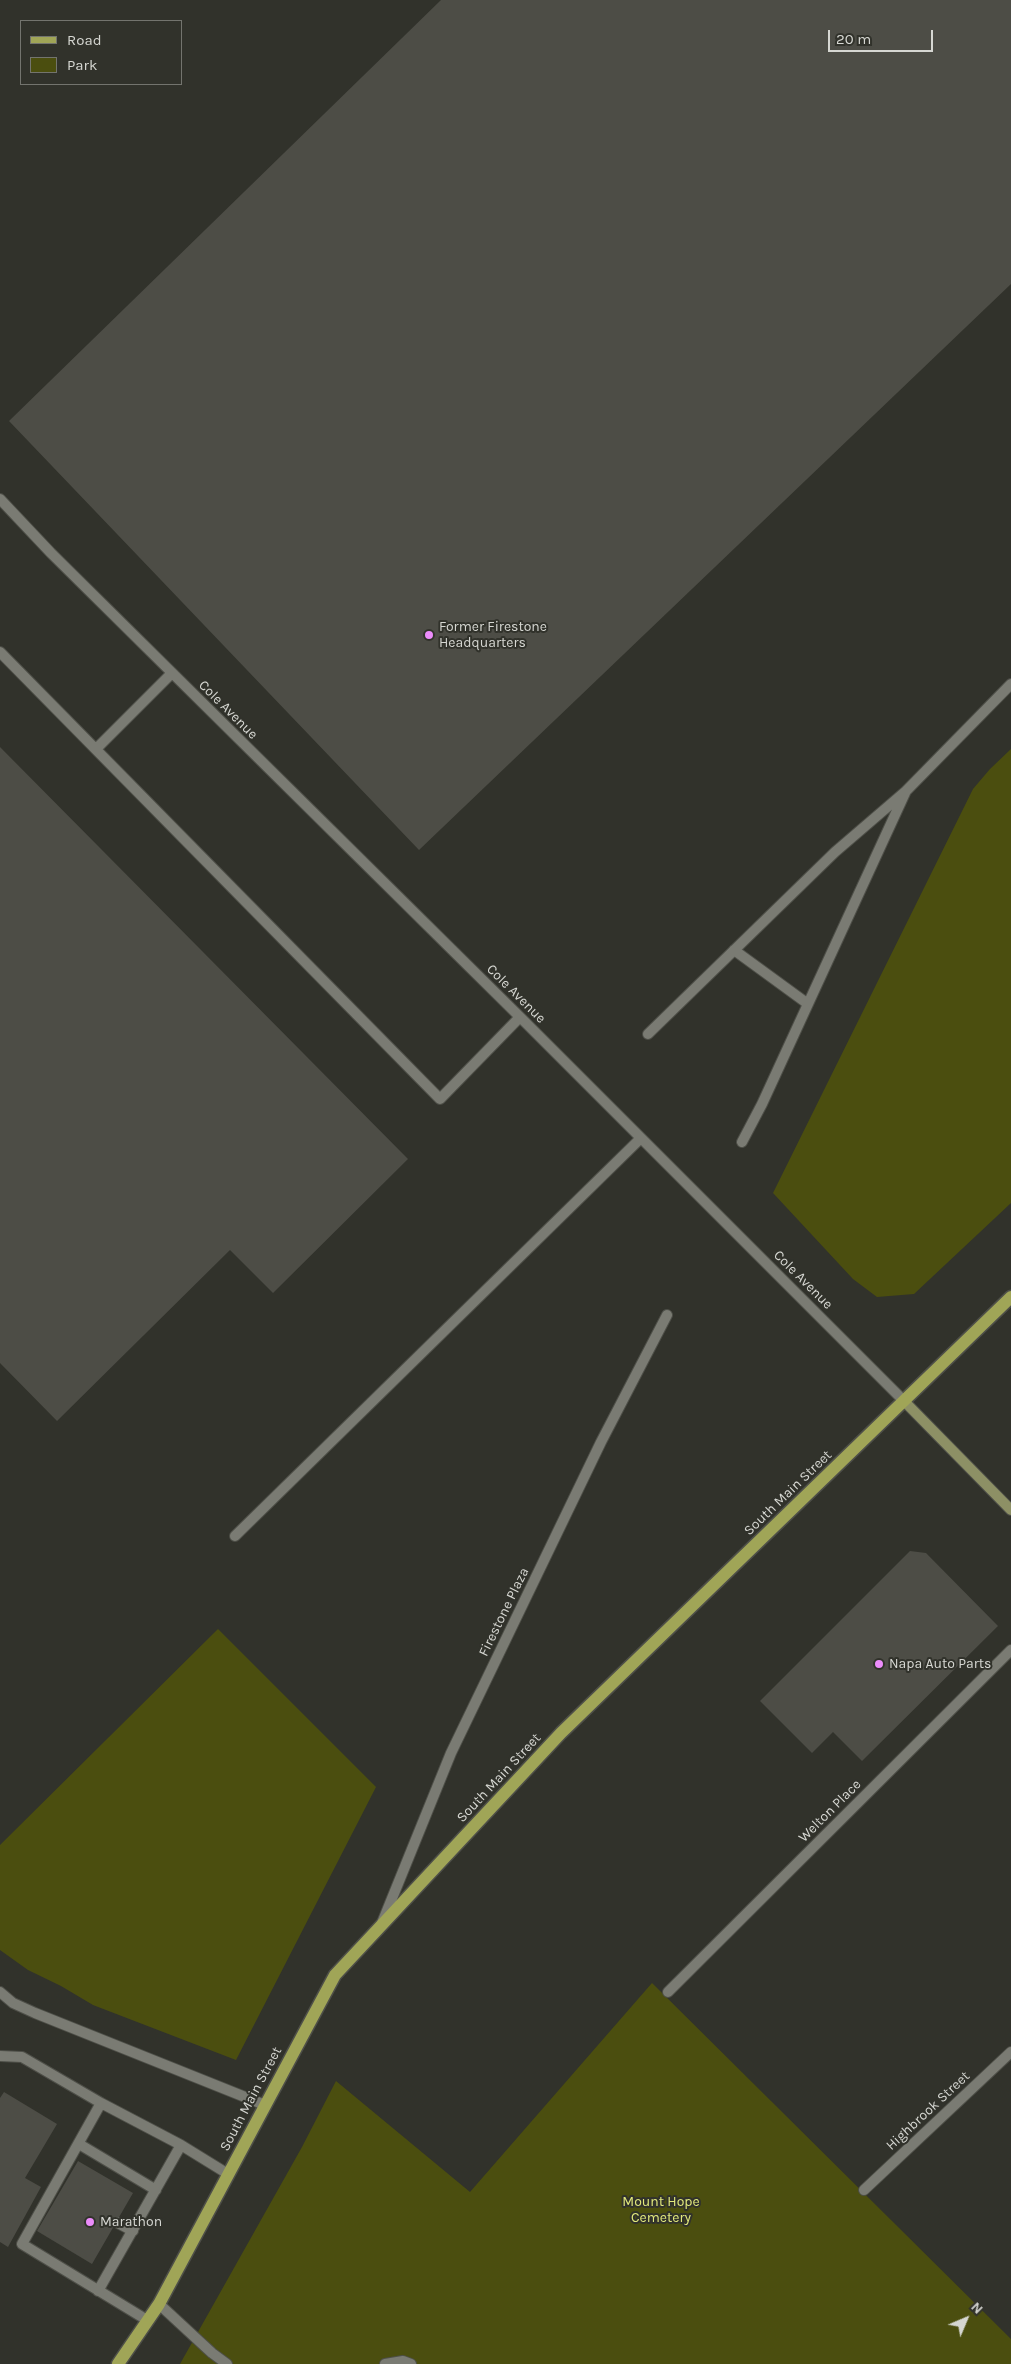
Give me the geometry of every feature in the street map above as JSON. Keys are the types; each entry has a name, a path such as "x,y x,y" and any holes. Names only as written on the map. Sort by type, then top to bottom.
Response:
{"main road":[{"name":"South Main Street","path":"118,2364 159,2304 335,1975 561,1733 1011,1296"}],"street":[{"name":"Cole Avenue","path":"0,499 51,553 520,1017 1011,1510"},
{"path":"0,652 440,1099 520,1017"},
{"path":"96,749 172,673"},
{"path":"648,1034 836,852 906,791 1011,684"},
{"path":"742,1142 906,791"},
{"path":"734,950 808,1004"},
{"path":"235,1536 641,1138"},
{"name":"Firestone Plaza","path":"380,1926 451,1753 601,1442 667,1315"},
{"name":"Welton Place","path":"668,1992 1011,1650"},
{"path":"0,1992 13,2003 35,2013 265,2104"},
{"name":"Highbrook Street","path":"864,2190 1011,2052"},
{"path":"0,2056 22,2057 101,2103 181,2145 228,2174"},
{"path":"101,2103 58,2188 18,2241 147,2320"},
{"path":"80,2144 156,2190"},
{"path":"98,2291 181,2145"},
{"path":"116,2222 133,2232"},
{"path":"159,2304 212,2353 228,2364"},
{"path":"385,2364 403,2361 411,2364"}],"green space":[{"path":"1011,749 1011,1203 914,1294 877,1297 853,1279 773,1193 973,789"},
{"path":"218,1629 376,1787 236,2060 93,2005 61,1986 28,1970 0,1950 0,1845"},
{"name":"Mount Hope Cemetery","path":"652,1983 1011,2339 1011,2364 180,2364 302,2147 336,2081 470,2192"}],"building":[{"name":"Former Firestone Headquarters","path":"441,0 1011,0 1011,284 419,850 9,421"},
{"path":"0,747 408,1159 273,1293 230,1250 57,1421 0,1363"},
{"name":"Napa Auto Parts","path":"910,1551 926,1553 998,1626 862,1761 833,1732 812,1753 760,1701"},
{"path":"4,2092 57,2124 25,2178 41,2187 8,2247 0,2242 0,2098"},
{"path":"78,2161 133,2193 92,2264 37,2231"}],"place":[{"name":"Former Firestone Headquarters","path":"429,635"},
{"name":"Napa Auto Parts","path":"879,1664"},
{"name":"Marathon","path":"90,2222"}]}
